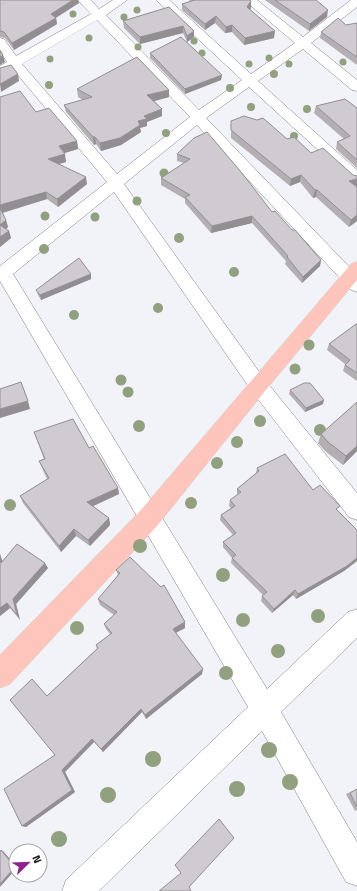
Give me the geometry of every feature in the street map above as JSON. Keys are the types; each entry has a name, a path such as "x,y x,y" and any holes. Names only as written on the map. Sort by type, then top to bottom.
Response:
{"highway":[{"path":"0,674 149,518 258,385 354,277"}],"street":[{"path":"84,0 354,277"},
{"path":"7,67 98,15 121,0"},
{"path":"162,0 357,178"},
{"path":"250,0 357,87"},
{"path":"357,1 303,43 198,117 2,274 265,710 357,871"},
{"path":"0,42 7,67 115,182 258,385 357,510"},
{"path":"77,891 357,622"}],"building":[{"path":"0,0 73,0 51,14 56,18 12,43 4,32 0,31"},
{"path":"195,0 250,0 251,1 247,7 275,31 245,38 232,25 226,27 216,16 205,24 182,4"},
{"path":"275,0 316,0 328,10 310,24"},
{"path":"169,7 194,31 187,36 183,26 140,37 123,21"},
{"path":"338,18 346,25 357,23 357,57 321,32"},
{"path":"181,37 222,75 185,89 150,53"},
{"path":"0,50 3,55 0,57"},
{"path":"137,57 169,90 147,95 162,109 144,116 147,119 138,121 140,125 120,138 100,143 64,105 92,97 77,89"},
{"path":"11,65 18,74 0,84 0,68"},
{"path":"20,91 36,112 49,108 77,141 59,146 65,154 48,159 86,177 57,199 46,192 0,205 0,97"},
{"path":"345,99 357,108 357,160 337,142 350,136 316,106"},
{"path":"244,116 257,120 263,118 287,139 294,137 311,153 323,148 353,175 357,176 357,179 349,181 357,187 357,215 351,220 317,190 315,190 301,175 291,179 231,130 231,121"},
{"path":"207,132 242,173 272,212 275,211 292,230 295,230 321,260 303,277 287,257 288,256 252,216 212,226 185,197 190,195 161,178 190,159 177,154 194,138"},
{"path":"0,208 6,220 0,225"},
{"path":"0,225 9,231 0,237"},
{"path":"79,258 91,274 40,295 36,290"},
{"path":"356,324 357,373 345,365 350,360 329,344"},
{"path":"21,382 28,401 0,409 0,389"},
{"path":"304,383 310,383 324,400 306,408 290,390"},
{"path":"357,402 357,446 346,456 328,442 321,434"},
{"path":"73,419 89,448 93,446 118,488 87,502 109,518 88,540 74,529 59,546 20,496 49,478 39,461 45,459 34,432"},
{"path":"285,454 313,490 320,485 340,506 336,509 357,530 357,558 347,566 298,594 295,590 274,609 262,596 267,592 232,558 236,555 223,542 236,533 221,515 235,506 230,500 241,492 237,489 259,471 257,468"},
{"path":"17,544 45,563 13,599 17,615 7,603 0,608 0,558 1,563"},
{"path":"130,557 161,587 164,585 185,622 173,629 203,669 145,715 141,709 101,749 92,739 62,770 72,790 22,826 4,789 55,755 10,700 32,679 47,696 98,648 96,645 112,633 104,624 117,612 98,599 120,573 116,570"},
{"path":"357,789 357,807 350,793"},
{"path":"219,819 234,838 189,887 191,891 159,891 181,873 175,865"},
{"path":"1,850 8,858 8,875 0,884"}]}
